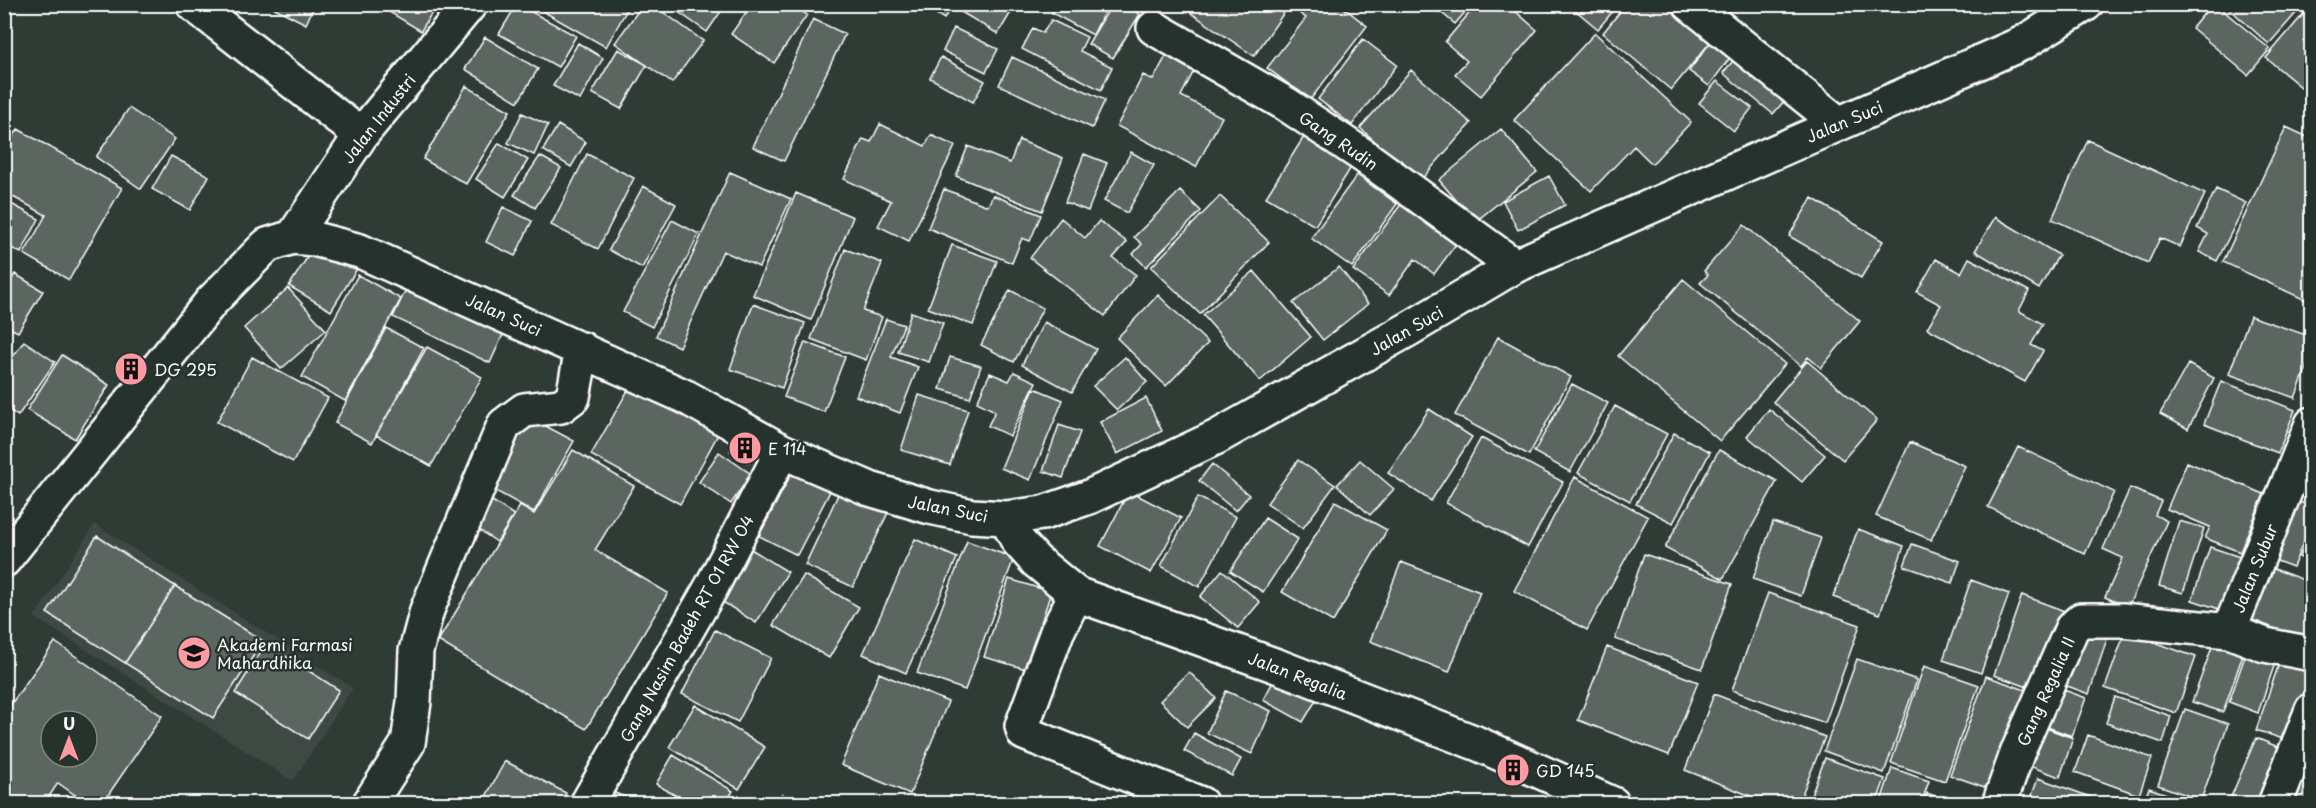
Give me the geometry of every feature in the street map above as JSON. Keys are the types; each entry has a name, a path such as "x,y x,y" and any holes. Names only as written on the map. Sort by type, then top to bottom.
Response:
{"street":[{"path":"193,4 361,135"},
{"name":"Jalan Industri","path":"293,237 361,135 470,4"},
{"path":"1690,4 1838,123"},
{"name":"Jalan Suci","path":"293,237 360,251 686,397 782,451 870,489 930,507 972,516 1006,518 1043,513 1089,497 1217,437 1409,329 1515,266 2023,43 2086,4"},
{"name":"Gang Rudin","path":"1154,28 1286,104 1364,156 1515,266"},
{"path":"9,545 211,302 267,245 293,237"},
{"path":"369,804 408,743 414,702 416,651 427,610 504,425 524,410 561,406 573,397 582,349"},
{"name":"Jalan Subur","path":"2312,424 2229,631 2265,645 2312,654"},
{"name":"Gang Nasim Badeh RT 01 RW 04","path":"587,804 711,588 782,451"},
{"name":"Jalan Regalia","path":"1006,518 1018,541 1036,561 1076,594 1277,666 1465,739 1613,804"},
{"path":"1076,594 1053,643 1022,726 1024,733 1201,804"},
{"name":"Gang Regalia II","path":"1999,804 2027,731 2072,628 2080,620 2122,620 2229,631"},
{"path":"2275,804 2312,710"}],"shaded area":[{"name":"Akademi Farmasi Mahardhika","path":"95,524 353,688 293,781 34,617"}],"building":[{"path":"267,4 315,4 306,24"},
{"path":"376,4 437,4 421,31"},
{"path":"517,4 576,36 558,67 499,34"},
{"path":"530,4 630,4 606,47"},
{"path":"643,4 652,4 703,41 672,83 615,43"},
{"path":"667,4 726,4 707,32"},
{"path":"752,4 792,4 807,15 774,63 731,34"},
{"path":"921,4 953,4 944,19"},
{"path":"965,4 1016,4 998,34 961,12"},
{"path":"1057,4 1108,4 1093,35 1052,13"},
{"path":"1112,4 1124,4 1140,14 1113,58 1088,44"},
{"path":"1178,4 1290,4 1254,56"},
{"path":"1300,4 1339,4 1367,26 1310,100 1267,68 1306,18 1295,10"},
{"path":"1431,4 1472,4 1455,24"},
{"path":"1477,4 1507,4 1537,30 1481,96 1455,74 1467,61 1445,42"},
{"path":"1568,4 1619,4 1598,29"},
{"path":"1626,4 1669,4 1712,40 1671,90 1603,33"},
{"path":"2212,4 2215,4 2270,49 2248,75 2192,28"},
{"path":"2224,4 2304,4 2269,44"},
{"path":"2312,4 2312,74 2301,87 2266,58"},
{"path":"813,19 845,34 784,161 753,147"},
{"path":"1051,20 1087,37 1080,51 1112,67 1101,90 1022,49 1033,28 1043,33"},
{"path":"954,28 998,49 986,72 943,51"},
{"path":"1595,33 1691,122 1652,164 1634,146 1591,191 1514,120"},
{"path":"1715,36 1735,51 1709,86 1689,71"},
{"path":"485,37 538,69 518,102 465,69"},
{"path":"1363,39 1397,65 1352,125 1318,99"},
{"path":"578,43 603,58 580,100 553,86"},
{"path":"1171,47 1199,61 1181,96 1222,117 1196,167 1117,126 1143,75 1153,80"},
{"path":"618,49 647,65 621,109 592,93"},
{"path":"1741,51 1792,92 1773,114 1723,73"},
{"path":"941,57 985,81 973,102 930,78"},
{"path":"1012,57 1105,100 1092,128 999,85"},
{"path":"1411,70 1471,123 1420,181 1360,128"},
{"path":"1717,81 1752,108 1734,131 1699,103"},
{"path":"466,86 510,111 466,184 423,159"},
{"path":"129,108 175,139 141,189 96,157"},
{"path":"522,113 548,125 534,155 508,143"},
{"path":"880,124 925,146 931,135 955,146 909,241 878,226 891,201 844,179 863,139 871,142"},
{"path":"558,125 586,142 571,167 543,150"},
{"path":"1310,127 1358,156 1315,226 1266,197"},
{"path":"2286,127 2312,139 2312,303 2223,262"},
{"path":"18,129 122,188 69,280 24,254 46,215 4,192 4,152"},
{"path":"1501,129 1537,172 1475,222 1439,180"},
{"path":"1019,140 1063,158 1042,211 956,176 968,146 1010,163"},
{"path":"2088,140 2205,194 2180,247 2160,238 2148,263 2052,219"},
{"path":"499,143 528,160 505,197 476,179"},
{"path":"1131,152 1154,165 1127,213 1104,201"},
{"path":"587,154 634,178 598,249 551,225"},
{"path":"1084,154 1107,163 1088,211 1065,202"},
{"path":"171,156 209,176 190,210 152,189"},
{"path":"540,156 561,168 535,208 514,195"},
{"path":"730,172 791,199 759,267 723,251 679,347 656,336"},
{"path":"1357,175 1397,204 1352,267 1311,238"},
{"path":"1549,176 1565,205 1518,230 1503,201"},
{"path":"643,186 676,204 642,268 609,250"},
{"path":"944,189 988,206 993,195 1041,215 1030,241 1022,238 1012,263 928,228"},
{"path":"2216,189 2246,203 2217,261 2199,252 2208,234 2197,228"},
{"path":"1180,191 1201,211 1146,267 1133,254 1142,244 1134,237"},
{"path":"796,193 853,217 811,320 753,295"},
{"path":"1220,196 1269,242 1200,314 1151,267"},
{"path":"1812,198 1883,241 1861,278 1789,236"},
{"path":"4,200 39,219 21,253 4,244"},
{"path":"1404,200 1459,240 1434,274 1415,259 1389,295 1353,270"},
{"path":"503,207 532,221 515,256 486,242"},
{"path":"1995,217 2059,255 2039,289 1975,251"},
{"path":"1061,218 1085,238 1099,221 1127,242 1113,258 1136,275 1105,316 1030,258"},
{"path":"672,220 699,234 652,327 623,312"},
{"path":"1744,225 1860,321 1821,368 1808,357 1801,366 1700,283 1708,275 1704,271"},
{"path":"317,242 358,267 331,311 289,286"},
{"path":"952,245 997,261 973,325 928,308"},
{"path":"845,249 882,263 863,311 882,317 866,360 811,339"},
{"path":"1969,258 2029,291 2019,311 2043,324 2031,345 2043,351 2025,382 1927,328 1941,305 1917,292 1936,259 1961,273"},
{"path":"1339,267 1368,304 1323,340 1293,303"},
{"path":"1254,271 1311,337 1260,381 1203,315"},
{"path":"15,274 43,291 18,332 4,325 4,291"},
{"path":"358,275 401,299 345,401 302,377"},
{"path":"1683,279 1785,364 1720,441 1618,356"},
{"path":"409,283 506,328 490,363 393,317"},
{"path":"288,288 326,330 281,369 244,328"},
{"path":"1010,290 1043,308 1014,362 981,345"},
{"path":"1158,295 1208,343 1166,386 1117,338"},
{"path":"753,304 805,323 782,388 730,369"},
{"path":"911,312 943,323 929,362 898,352"},
{"path":"2250,316 2312,337 2312,354 2295,398 2229,374"},
{"path":"886,319 904,325 891,357 918,367 900,413 856,396"},
{"path":"1044,322 1096,349 1072,392 1022,365"},
{"path":"386,328 424,348 372,443 335,423"},
{"path":"1498,337 1571,377 1529,455 1455,415"},
{"path":"24,341 55,362 18,416 4,407 4,369"},
{"path":"805,342 845,357 824,412 784,397"},
{"path":"427,347 482,377 431,466 376,435"},
{"path":"62,355 109,385 75,439 27,410"},
{"name":"DG 295","path":"128,357 144,365 135,382 119,373"},
{"path":"252,357 328,398 293,462 217,422"},
{"path":"950,357 981,366 970,398 940,389"},
{"path":"1125,357 1147,382 1117,410 1093,386"},
{"path":"1807,361 1877,420 1843,460 1773,402"},
{"path":"2188,364 2214,378 2188,429 2160,414"},
{"path":"1014,372 1036,382 1010,436 988,426 995,411 977,402 990,373 1009,381"},
{"path":"635,378 722,427 680,504 591,455"},
{"path":"2221,381 2295,410 2278,453 2204,424"},
{"path":"1572,384 1608,403 1570,472 1534,452"},
{"path":"1034,388 1063,400 1030,480 1001,468"},
{"path":"919,395 968,410 950,465 901,450"},
{"path":"1146,398 1162,431 1117,454 1100,422"},
{"path":"1615,406 1667,434 1630,501 1578,473"},
{"path":"1429,409 1472,437 1431,501 1388,473"},
{"path":"1769,409 1825,455 1802,482 1747,436"},
{"path":"523,414 574,441 534,512 483,484"},
{"path":"1059,425 1080,432 1063,478 1043,471"},
{"name":"E 114","path":"742,433 760,444 749,463 730,451"},
{"path":"1674,433 1710,452 1673,523 1636,504"},
{"path":"1481,438 1563,482 1528,547 1446,503"},
{"path":"1910,442 1965,466 1931,540 1876,516"},
{"path":"2312,444 2312,499 2291,491"},
{"path":"2018,447 2114,492 2085,554 1988,507"},
{"path":"573,450 634,486 595,550 668,593 586,729 438,641 520,506 534,514"},
{"path":"1719,450 1777,481 1723,579 1665,548"},
{"path":"719,452 751,474 731,504 699,482"},
{"path":"799,459 837,478 797,555 759,536"},
{"path":"1298,460 1335,485 1303,528 1267,503"},
{"path":"1360,460 1394,489 1370,515 1337,485"},
{"path":"2187,462 2264,494 2240,552 2205,538 2210,527 2167,509"},
{"path":"1212,464 1249,495 1236,511 1199,481"},
{"path":"1575,477 1648,517 1587,630 1514,591"},
{"path":"843,484 891,506 853,587 805,565"},
{"path":"2130,488 2161,501 2155,515 2167,521 2128,607 2105,597 2123,558 2103,549"},
{"path":"1129,491 1181,518 1151,573 1100,546"},
{"path":"483,495 514,515 497,542 466,521"},
{"path":"1198,497 1236,517 1199,587 1161,566"},
{"path":"2290,498 2312,507 2312,521 2293,567 2266,557"},
{"path":"1335,501 1387,530 1333,622 1282,592"},
{"path":"1265,518 1298,539 1263,592 1230,571"},
{"path":"2179,521 2204,528 2183,593 2159,586"},
{"path":"1773,522 1821,538 1801,596 1753,579"},
{"path":"1858,529 1904,546 1880,614 1833,597"},
{"path":"2312,530 2312,562 2299,557"},
{"path":"97,536 175,586 125,663 47,613"},
{"path":"915,539 957,558 906,673 863,654"},
{"path":"967,541 1014,558 965,690 917,673"},
{"path":"1912,544 1960,561 1952,583 1904,566"},
{"path":"2210,547 2249,560 2231,613 2192,600"},
{"path":"751,549 788,572 756,623 718,599"},
{"path":"1644,554 1732,584 1702,669 1615,639"},
{"path":"1401,562 1480,592 1449,672 1370,641"},
{"path":"2266,566 2312,583 2312,643 2245,617"},
{"path":"1222,570 1260,602 1238,628 1200,597"},
{"path":"804,575 859,607 829,658 773,625"},
{"path":"1009,579 1051,592 1026,669 984,657"},
{"path":"1971,580 2009,594 1981,673 1943,660"},
{"path":"175,586 263,641 213,718 125,663"},
{"path":"1768,593 1860,625 1825,723 1732,690"},
{"path":"2022,595 2067,612 2039,691 1994,675"},
{"path":"2080,623 2109,633 2089,694 2059,683"},
{"path":"715,630 771,658 738,722 682,694"},
{"path":"2125,632 2196,657 2176,713 2105,688"},
{"path":"2216,636 2246,646 2223,712 2192,702"},
{"path":"55,642 162,716 102,804 88,804 58,783 44,804 4,804 4,714"},
{"path":"266,644 339,690 308,739 235,693"},
{"path":"1607,647 1698,682 1669,755 1578,720"},
{"path":"2282,655 2312,665 2312,698 2295,743 2256,730"},
{"path":"2245,656 2274,666 2258,713 2229,702"},
{"path":"1857,659 1917,680 1884,773 1824,751"},
{"path":"1924,666 1979,685 1945,781 1891,763"},
{"path":"1189,672 1216,698 1187,727 1160,701"},
{"path":"879,673 948,702 910,794 841,765"},
{"path":"1278,673 1319,695 1303,722 1263,700"},
{"path":"1986,676 2031,692 1996,791 1950,775"},
{"path":"2053,686 2086,698 2072,736 2039,724"},
{"path":"1226,691 1271,711 1252,754 1207,733"},
{"path":"1714,694 1825,737 1798,804 1771,804 1685,770"},
{"path":"2115,697 2171,716 2163,743 2106,723"},
{"path":"695,705 765,747 739,789 669,747"},
{"path":"2185,709 2228,724 2201,800 2158,785"},
{"path":"2035,724 2073,738 2060,777 2021,763"},
{"path":"1194,733 1241,759 1232,776 1184,751"},
{"path":"2088,735 2152,758 2139,795 2075,772"},
{"path":"2256,738 2293,753 2272,804 2246,804 2231,797"},
{"path":"673,755 733,791 725,804 690,804 656,784"},
{"path":"1825,758 1885,779 1876,804 1808,804"},
{"path":"505,761 566,793 561,804 482,804"},
{"path":"1892,768 1929,781 1921,804 1880,804"},
{"path":"2291,774 2312,782 2312,804 2279,804"},
{"path":"2038,778 2110,804 2029,804"},
{"path":"2149,788 2187,801 2186,804 2143,804"},
{"path":"605,789 635,801 634,804 599,804"},
{"path":"1927,793 1955,804 1923,804"},
{"path":"782,794 805,804 778,804"}],"place":[{"name":"DG 295","path":"131,369"},
{"name":"E 114","path":"745,448"},
{"name":"Akademi Farmasi Mahardhika","path":"194,653"},
{"name":"GD 145","path":"1513,770"}]}
